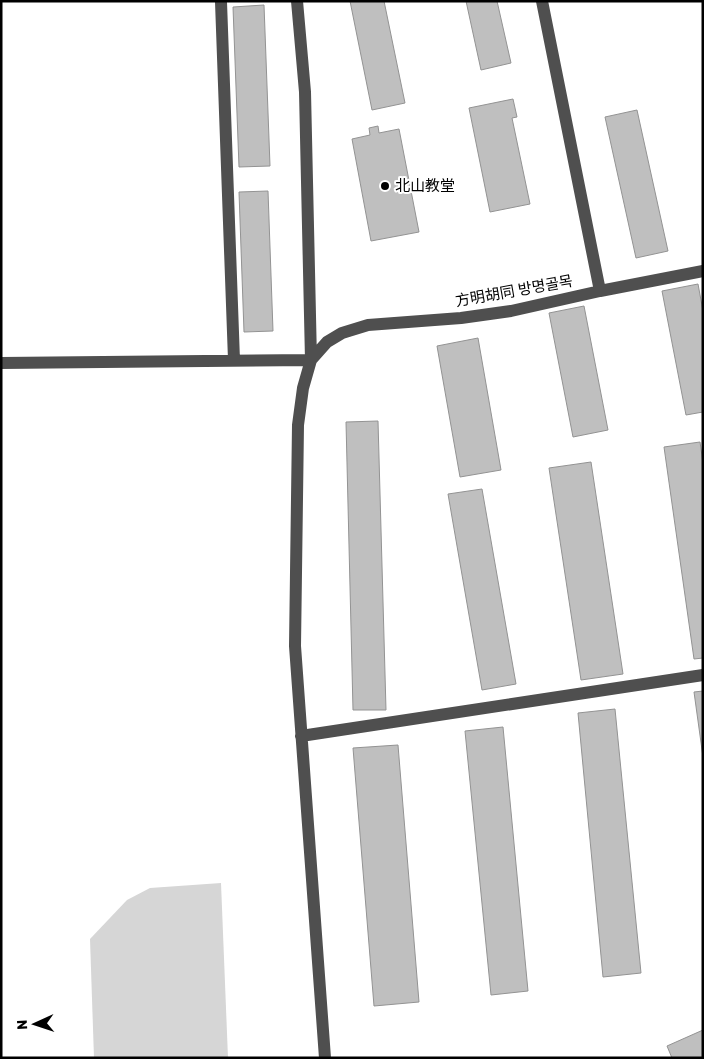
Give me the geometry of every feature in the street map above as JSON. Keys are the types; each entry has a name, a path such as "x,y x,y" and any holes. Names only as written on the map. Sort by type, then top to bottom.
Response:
{"street":[{"path":"297,1 305,92 311,360 303,388 298,426 295,646 325,1058"},
{"path":"542,1 600,291"},
{"path":"221,2 234,360"},
{"name":"方明胡同 방명골목","path":"311,360 327,342 342,332 368,325 461,318 511,311 703,271"},
{"path":"1,363 311,360"},
{"path":"301,736 703,675"}],"shaded area":[{"path":"221,883 228,1058 94,1058 90,939 127,900 150,888"}],"building":[{"path":"350,1 384,1 405,103 372,110"},
{"path":"466,1 497,1 511,63 481,70"},
{"path":"264,5 270,166 239,167 233,7"},
{"path":"513,99 517,117 512,118 530,204 490,212 469,108"},
{"path":"637,110 668,251 636,258 605,117"},
{"name":"北山教堂","path":"378,126 379,133 399,129 419,232 371,241 352,139 370,135 369,128"},
{"path":"268,191 273,331 244,332 239,192"},
{"path":"698,284 703,311 703,412 686,415 662,291"},
{"path":"584,306 608,430 573,437 549,313"},
{"path":"478,338 501,470 460,477 437,346"},
{"path":"378,421 386,710 353,710 346,422"},
{"path":"700,442 703,463 703,658 694,659 664,447"},
{"path":"591,462 623,674 581,680 549,468"},
{"path":"482,489 516,684 482,690 448,494"},
{"path":"703,691 703,757 694,692"},
{"path":"615,709 641,973 603,977 578,713"},
{"path":"503,727 528,991 491,995 465,731"},
{"path":"398,745 419,1002 374,1006 353,748"},
{"path":"703,1030 703,1058 672,1058 667,1046"}],"place":[{"name":"北山教堂","path":"385,186"}]}
